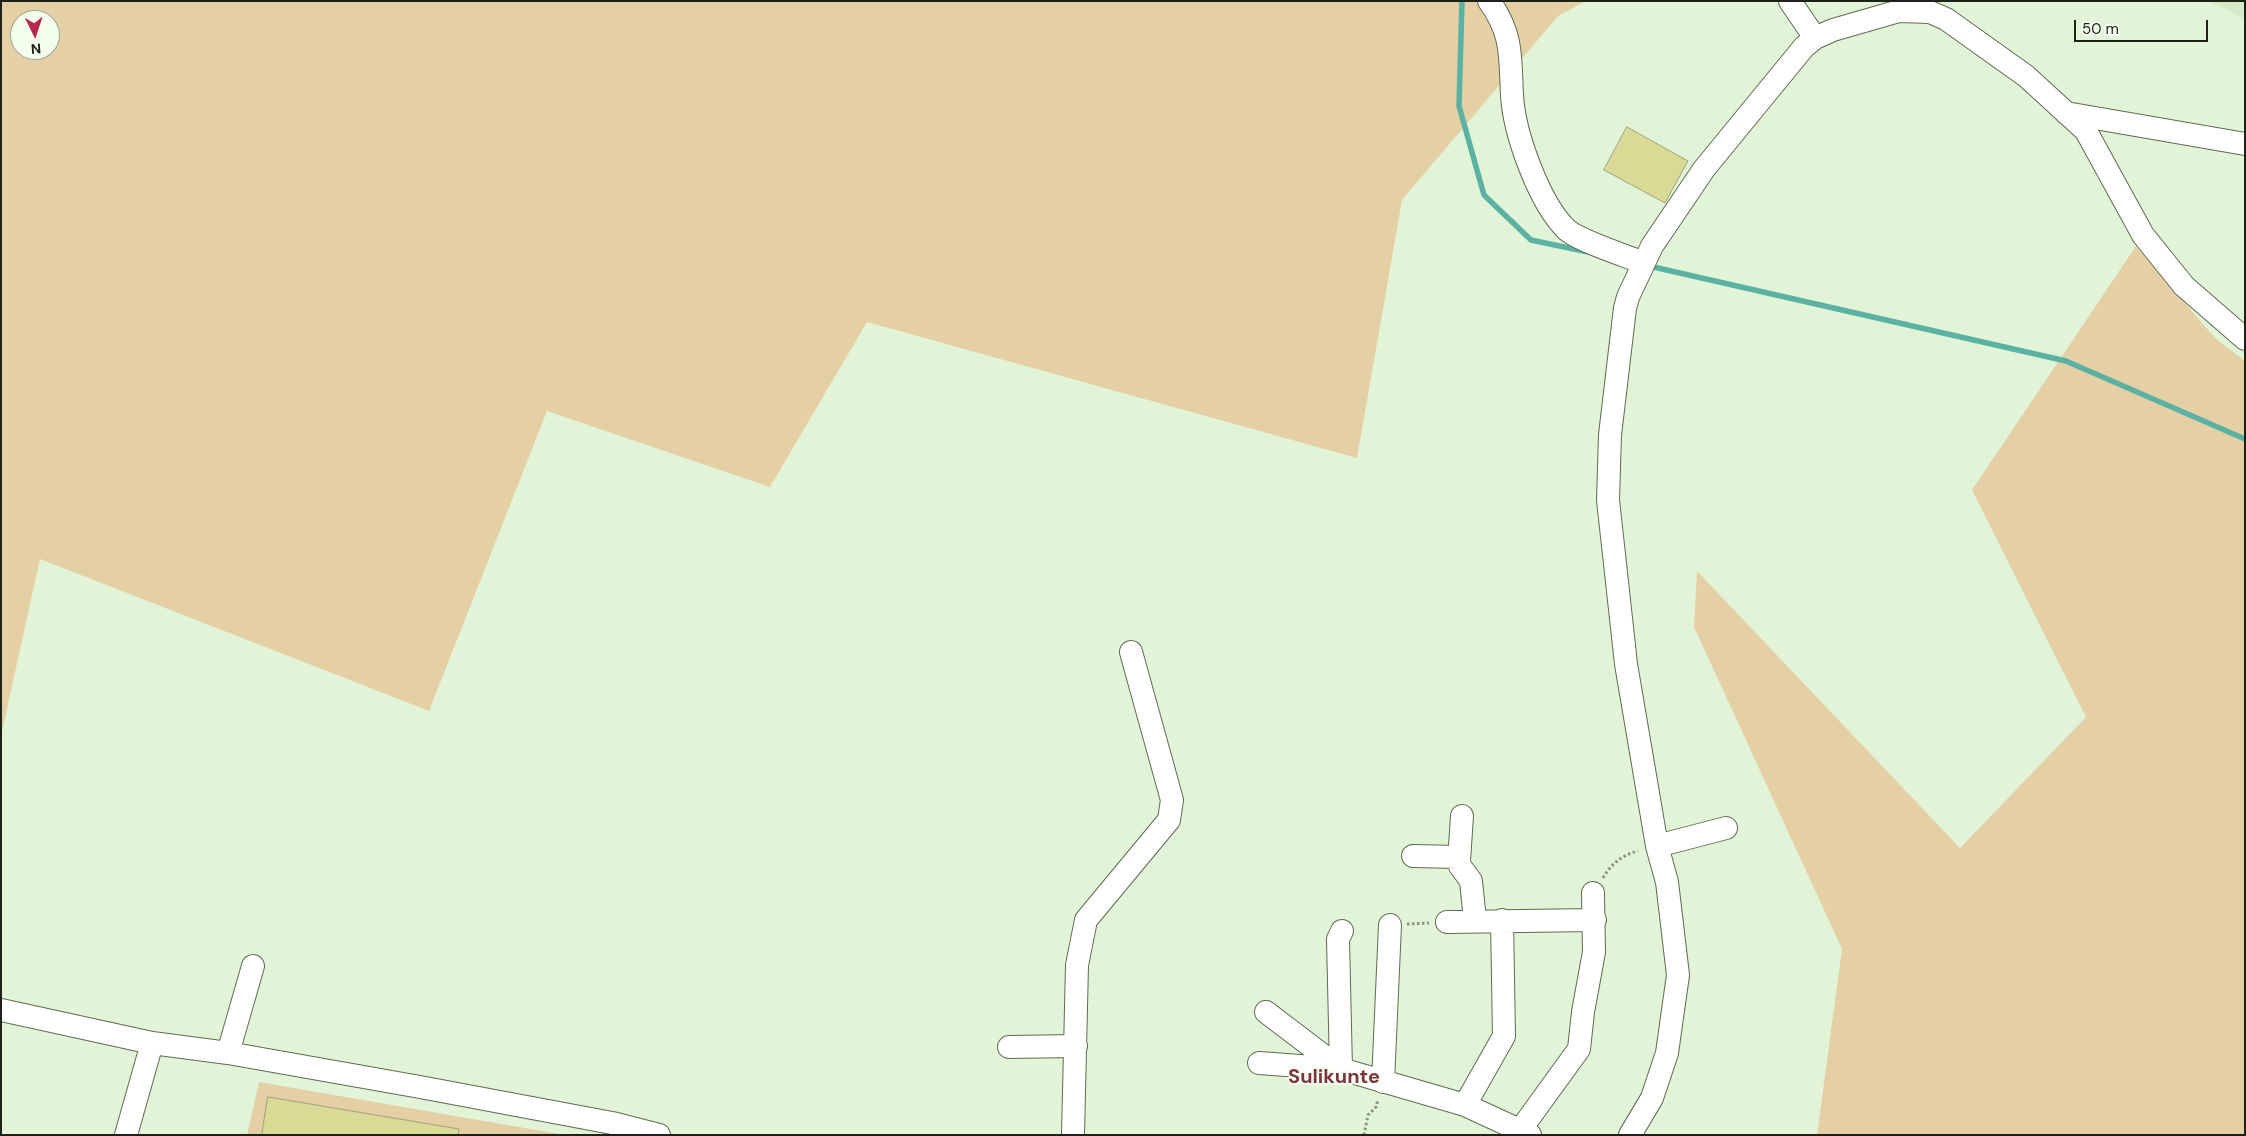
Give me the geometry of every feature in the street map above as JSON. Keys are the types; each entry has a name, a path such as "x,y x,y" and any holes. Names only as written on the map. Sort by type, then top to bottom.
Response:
{"street":[{"path":"1489,1 1500,15 1510,43 1513,111 1536,185 1568,231 1641,268"},
{"path":"1790,1 1816,38"},
{"path":"1630,1135 1654,1094 1667,1053 1677,988 1677,961 1667,882 1657,846 1626,664 1608,500 1610,435 1625,308 1652,246 1704,169 1804,47 1816,38 1833,30 1899,11 1930,12 1946,19 2026,76 2086,131 2136,224 2178,280 2245,339"},
{"path":"2066,113 2245,144"},
{"path":"1073,1135 1076,965 1086,920 1169,820 1172,800 1131,652"},
{"path":"1462,816 1460,866 1471,881 1475,920"},
{"path":"1657,846 1726,828"},
{"path":"1413,856 1459,857"},
{"path":"1259,1063 1341,1069 1465,1105 1525,1132 1579,1049 1583,1012 1594,952 1595,920 1593,894"},
{"path":"1447,922 1475,920 1595,920"},
{"path":"1465,1105 1504,1036 1502,920"},
{"path":"1383,1082 1390,925"},
{"path":"1341,1069 1338,939 1342,931"},
{"path":"228,1053 253,966"},
{"path":"1,1010 152,1043 228,1053 449,1092 612,1123 659,1135"},
{"path":"1266,1012 1341,1069"},
{"path":"126,1135 152,1043"},
{"path":"1009,1048 1076,1046"}],"path":[{"path":"1593,894 1610,866 1627,854 1657,846"},
{"path":"1390,925 1447,922"},
{"path":"1364,1135 1368,1115 1376,1107 1383,1082"}],"shaded area":[{"path":"1,1 1586,1 1558,16 1402,200 1357,458 867,322 770,487 547,411 429,711 40,559 1,736"},
{"path":"2208,1 2245,1 2245,19"},
{"path":"2136,246 2215,338 2245,361 2245,1135 1817,1135 1842,949 1694,627 1697,571 1960,848 2086,717 1972,490"},
{"path":"259,1082 565,1135 247,1135"}],"building":[{"path":"1627,127 1688,161 1665,203 1604,170"},
{"path":"268,1097 459,1129 458,1135 262,1135"}],"waterway":[{"path":"1462,1 1459,106 1484,195 1531,240 1588,252"},
{"path":"1649,266 2066,361 2245,439"}],"district":[{"name":"Sulikunte","path":"1334,1078"}]}
